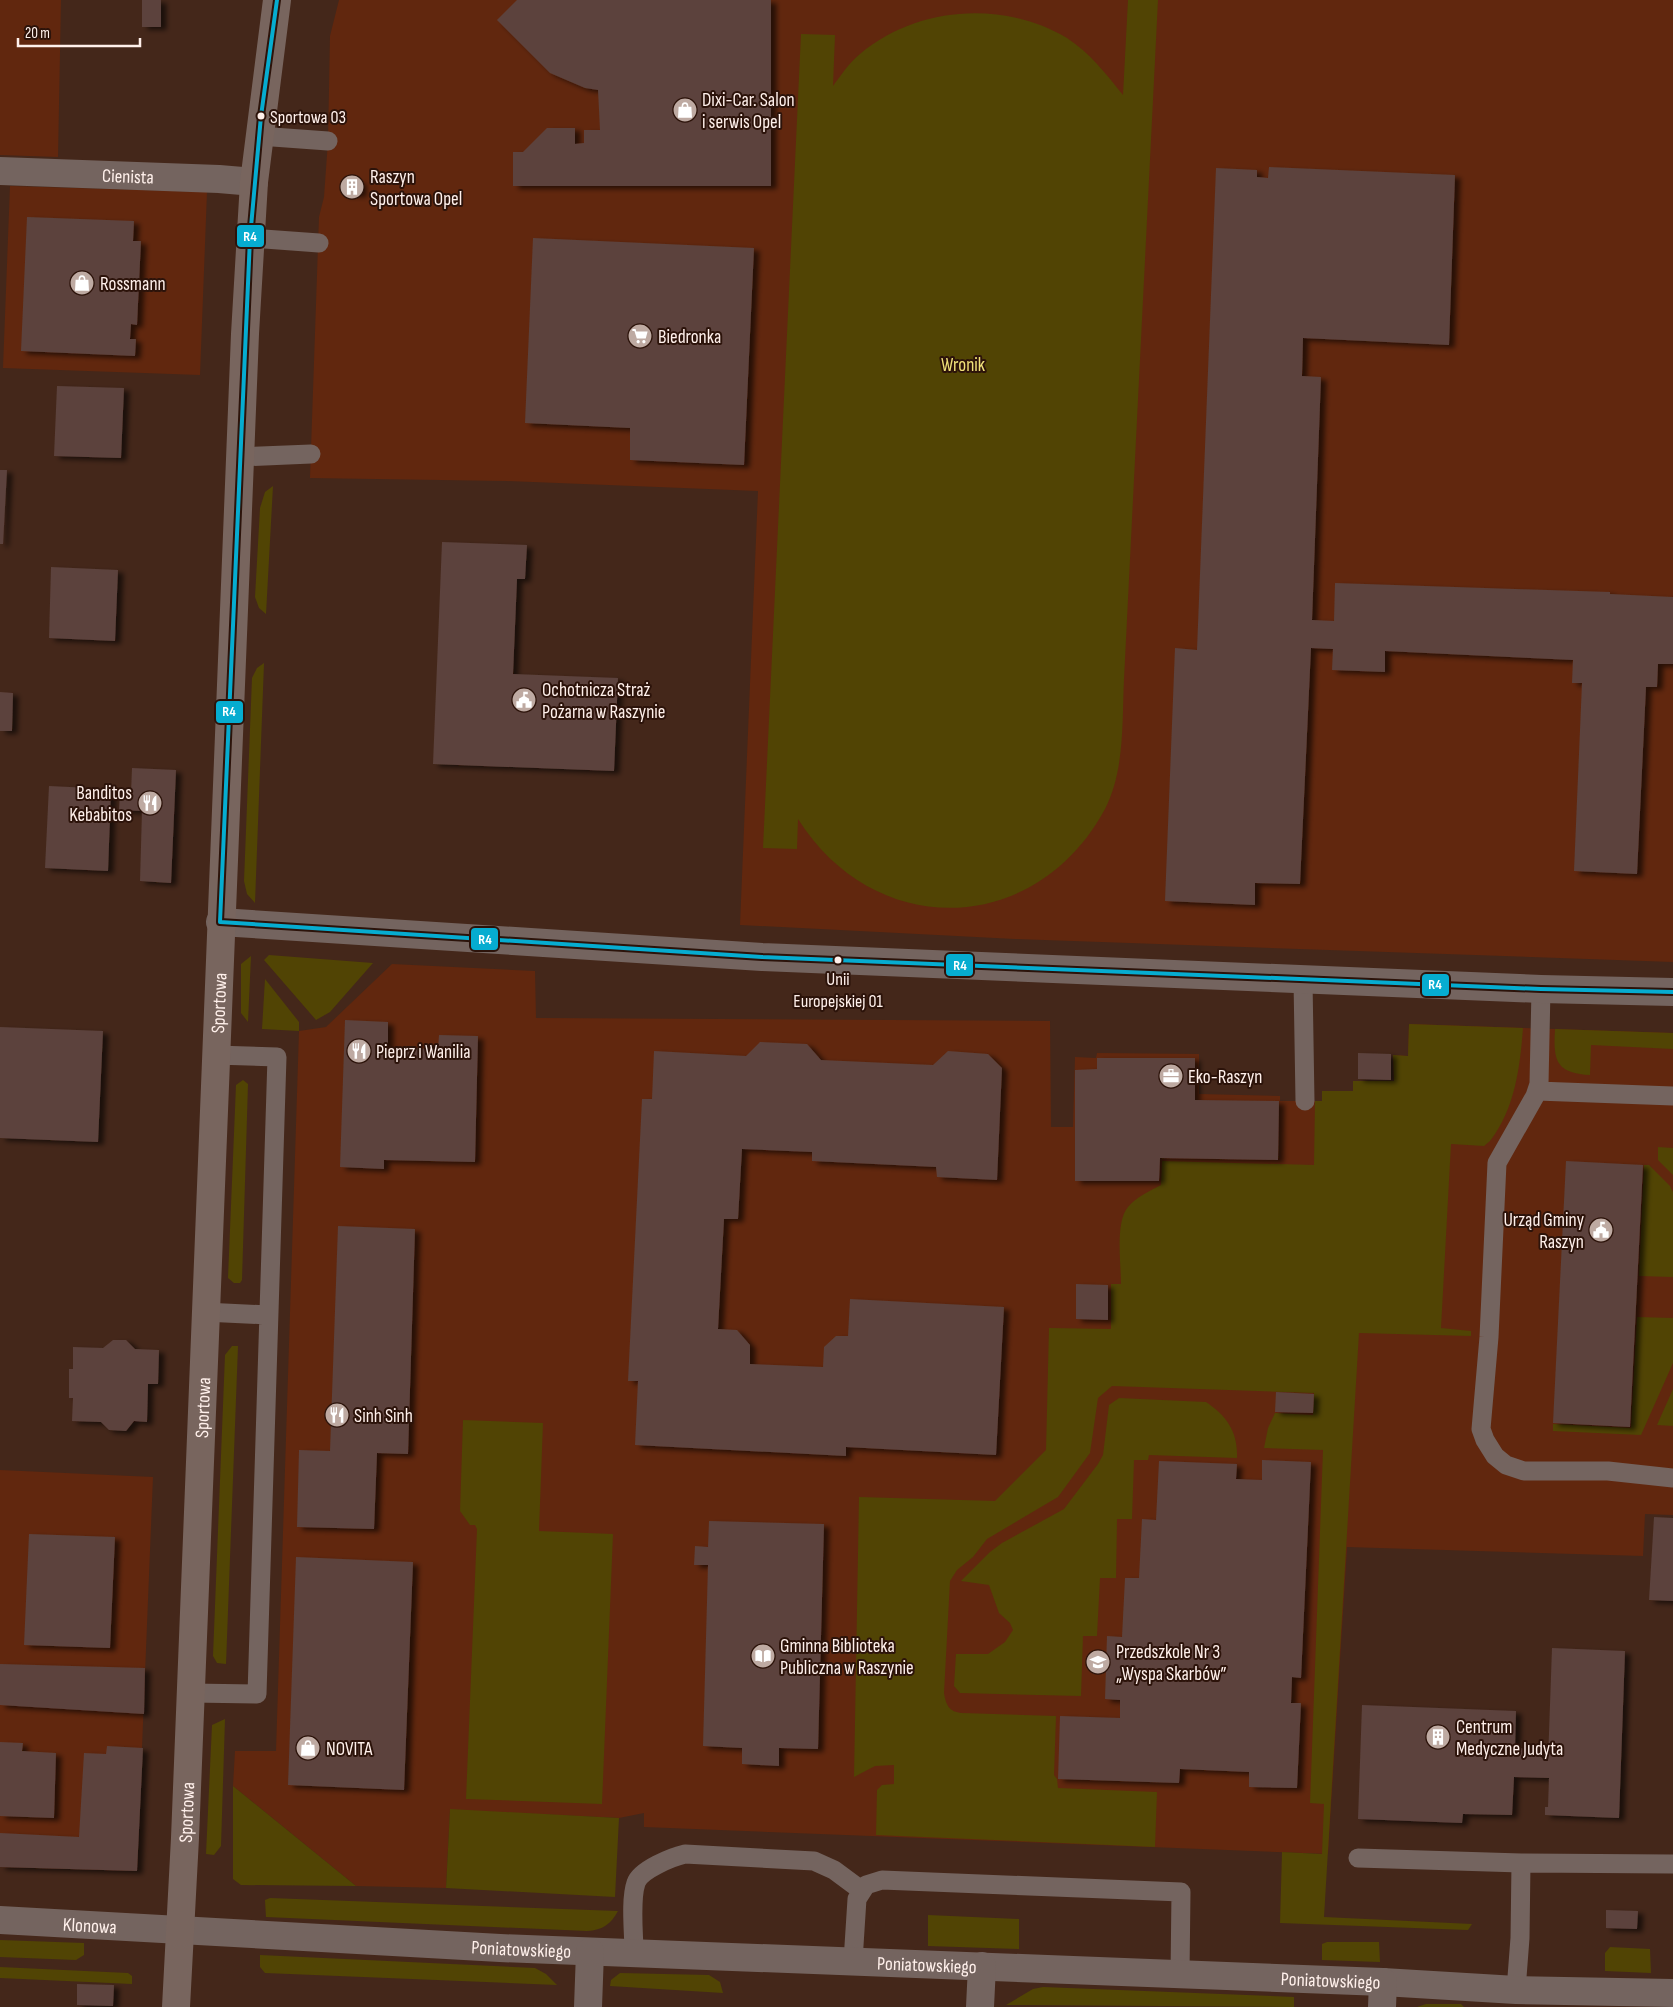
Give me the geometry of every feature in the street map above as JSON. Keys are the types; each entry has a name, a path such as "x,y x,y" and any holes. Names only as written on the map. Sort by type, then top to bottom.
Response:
{"street":[{"name":"Sportowa","path":"176,2007 181,1929 239,457 250,238 259,136 278,0"},
{"name":"Cienista","path":"0,171 254,182"},
{"path":"220,922 762,957 1541,990 1673,992"},
{"name":"Klonowa","path":"0,1920 181,1929"},
{"name":"Poniatowskiego","path":"181,1929 252,1935 590,1952 1180,1974 1382,1994 1516,1990 1673,1993"},
{"path":"588,2007 590,1952"},
{"path":"980,2007 982,1966"}],"lane":[{"path":"259,136 328,141"},
{"path":"250,238 318,242"},
{"path":"239,457 311,454"},
{"path":"1304,980 1306,1101"},
{"path":"1541,990 1537,1090 1497,1163 1489,1337 1481,1429 1485,1440 1495,1456 1506,1465 1524,1472 1608,1471 1673,1478"},
{"path":"190,1693 257,1694 277,1057 215,1054"},
{"path":"1537,1090 1673,1096"},
{"path":"204,1312 268,1315"},
{"path":"634,1953 635,1884 642,1875 676,1856 685,1854 814,1861 834,1870 861,1890"},
{"path":"1358,1858 1672,1864"},
{"path":"1516,1990 1520,1938 1521,1862"},
{"path":"853,1961 856,1905 861,1890 873,1881 882,1880 1181,1892 1180,1974"}],"shaded area":[{"path":"0,0 61,0 58,157 0,155"},
{"path":"339,0 1673,0 1673,962 1015,939 740,925 758,491 506,481 310,478 319,217 324,197 328,141 330,36"},
{"path":"10,186 207,192 200,375 3,368"},
{"path":"392,964 535,971 536,1018 1050,1021 1051,1127 1073,1127 1075,1057 1096,1058 1097,1053 1199,1054 1199,1094 1280,1096 1280,1101 1322,1101 1322,1091 1353,1091 1353,1081 1394,1081 1393,1055 1408,1056 1409,1024 1673,1033 1673,1515 1645,1514 1643,1556 1347,1547 1328,1854 644,1827 644,1813 619,1818 450,1810 446,1888 356,1886 233,1786 235,1751 276,1751 299,1031 326,1027"},
{"path":"0,1470 153,1477 137,1871 0,1867"}],"green space":[{"name":"Wronik","path":"1128,0 1158,0 1122,728 1116,778 1105,809 1075,851 1039,882 998,901 954,908 911,903 869,887 830,859 798,819 797,849 763,848 801,34 835,35 833,86 860,54 883,38 907,26 934,18 961,14 988,14 1016,18 1042,26 1067,38 1097,64 1123,95"},
{"path":"273,486 266,614 259,608 255,597 260,508 265,492"},
{"path":"264,663 255,903 247,894 244,881 252,678 257,668"},
{"path":"269,955 373,963 330,1012 316,1020 264,960"},
{"path":"251,956 248,1022 241,1013 241,964"},
{"path":"265,979 299,1022 299,1031 262,1029"},
{"path":"1409,1024 1523,1028 1515,1087 1511,1101 1498,1129 1484,1146 1451,1144 1441,1328 1471,1331 1471,1336 1359,1333 1324,1917 1472,1924 1468,1930 1280,1923 1282,1852 1322,1854 1324,1804 1310,1803 1323,1450 1264,1448 1268,1428 1275,1413 1313,1415 1314,1393 1112,1386 1098,1398 1090,1453 1058,1497 987,1539 973,1557 957,1570 950,1581 944,1693 949,1707 954,1711 962,1713 1056,1716 1054,1775 1057,1779 1058,1788 1157,1792 1155,1847 876,1835 877,1790 882,1785 894,1784 894,1765 875,1766 854,1777 859,1497 995,1501 1046,1450 1049,1328 1111,1329 1111,1284 1121,1284 1121,1223 1128,1207 1135,1200 1161,1185 1162,1161 1314,1165 1315,1101 1322,1101 1322,1091 1353,1091 1353,1081 1394,1081 1393,1055 1408,1056"},
{"path":"1555,1029 1673,1033 1673,1049 1591,1045 1590,1075 1579,1074 1563,1068 1559,1063 1555,1049"},
{"path":"243,1080 248,1084 242,1280 240,1283 234,1283 228,1278 236,1085"},
{"path":"1658,1147 1673,1148 1673,1175 1658,1160"},
{"path":"1644,1165 1649,1165 1670,1186 1673,1192 1673,1277 1639,1276"},
{"path":"1637,1317 1673,1318 1673,1363 1641,1435 1553,1431 1553,1424 1631,1428"},
{"path":"232,1346 238,1346 226,1664 217,1663 213,1656 225,1355"},
{"path":"1673,1389 1673,1426 1657,1425"},
{"path":"1119,1398 1206,1402 1220,1413 1230,1425 1236,1440 1237,1458 1149,1455 1148,1460 1134,1460 1132,1519 1117,1519 1116,1578 1100,1578 1097,1636 1083,1636 1081,1696 960,1693 954,1686 956,1654 988,1654 1005,1642 1013,1630 1010,1623 999,1613 989,1585 961,1581 990,1552 1002,1543 1064,1509 1103,1455 1109,1405"},
{"path":"463,1420 543,1423 539,1531 613,1534 602,1804 466,1799 477,1529 475,1525 470,1525 460,1511"},
{"path":"225,1719 221,1846 214,1855 206,1854 212,1725"},
{"path":"233,1786 356,1886 241,1885 233,1879"},
{"path":"450,1809 619,1818 615,1897 446,1888"},
{"path":"270,1898 618,1911 606,1926 587,1931 266,1917 265,1900"},
{"path":"928,1915 1019,1919 1019,1949 928,1946"},
{"path":"0,1940 84,1943 84,1955 76,1960 0,1957"},
{"path":"1327,1942 1379,1942 1380,1962 1322,1960 1322,1944"},
{"path":"1610,1947 1650,1949 1651,1973 1605,1971 1605,1953"},
{"path":"260,1955 535,1968 546,1974 557,1985 265,1973 260,1967"},
{"path":"0,1967 128,1973 132,1976 132,1984 0,1978"},
{"path":"620,1973 709,1975 720,1982 723,1993 610,1986 611,1980"},
{"path":"1043,1987 1294,1997 1294,2007 1006,2005 1033,1989"},
{"path":"1426,2004 1461,2004 1464,2007 1417,2007"}],"building":[{"path":"142,0 161,0 161,27 142,27"},
{"name":"Dixi-Car. Salon i serwis Opel","path":"517,0 771,0 771,186 513,186 513,152 523,152 547,128 575,128 575,144 584,143 584,130 600,130 598,90 585,88 550,73 497,20"},
{"path":"1269,167 1455,175 1449,345 1303,338 1302,376 1321,377 1312,620 1334,621 1335,583 1610,592 1610,594 1673,597 1673,664 1658,664 1657,687 1646,687 1637,874 1574,871 1582,683 1572,683 1573,660 1385,651 1385,672 1332,670 1333,649 1311,648 1300,884 1255,883 1255,905 1165,901 1175,648 1197,650 1216,168 1257,170 1257,177 1268,178"},
{"name":"Raszyn Sportowa Opel","path":"342,180 361,181 361,194 343,194"},
{"name":"Rossmann","path":"27,217 134,221 133,241 141,241 137,325 131,324 130,339 136,339 135,356 21,351"},
{"name":"Biedronka","path":"533,238 754,248 744,465 630,460 630,428 525,423"},
{"path":"57,386 124,388 121,458 54,456"},
{"path":"0,470 7,470 3,544 0,544"},
{"path":"442,542 527,545 525,579 517,579 513,674 618,678 614,771 433,764"},
{"path":"51,567 118,570 115,641 49,638"},
{"path":"0,692 13,693 12,731 0,731"},
{"path":"132,768 176,770 171,883 140,881 142,811 119,810 120,793 131,793"},
{"path":"49,786 111,789 108,871 45,868"},
{"path":"345,1020 388,1022 388,1047 438,1049 439,1035 478,1036 475,1162 384,1160 384,1169 340,1167"},
{"path":"0,1027 103,1031 98,1142 0,1138"},
{"path":"760,1042 807,1044 821,1060 933,1065 948,1051 988,1054 1002,1068 997,1180 937,1177 936,1167 812,1161 812,1152 742,1149 738,1219 724,1219 718,1329 737,1330 750,1345 750,1364 823,1367 824,1347 836,1336 848,1336 850,1299 1004,1307 996,1455 846,1447 846,1456 635,1445 638,1381 628,1381 642,1099 652,1099 654,1051 746,1056"},
{"path":"1358,1053 1391,1054 1391,1080 1358,1079"},
{"path":"1097,1058 1195,1058 1195,1100 1279,1101 1278,1160 1160,1158 1159,1181 1075,1181 1075,1070 1097,1069"},
{"name":"Urząd Gminy Raszyn","path":"1566,1161 1643,1165 1630,1427 1553,1423"},
{"path":"338,1226 415,1229 408,1454 377,1453 374,1529 297,1527 299,1450 330,1451"},
{"path":"1076,1284 1108,1285 1108,1320 1076,1319"},
{"path":"113,1340 126,1340 135,1349 159,1350 158,1384 148,1384 147,1422 134,1421 126,1431 109,1430 101,1422 72,1421 73,1398 69,1398 69,1369 73,1369 73,1347 103,1348"},
{"path":"1276,1392 1314,1394 1313,1413 1275,1412"},
{"path":"1262,1460 1311,1462 1301,1678 1292,1677 1291,1703 1301,1703 1297,1788 1249,1787 1249,1772 1180,1769 1179,1783 1058,1779 1060,1716 1120,1718 1120,1700 1105,1699 1107,1636 1122,1637 1125,1578 1139,1578 1142,1519 1156,1520 1159,1461 1237,1464 1236,1479 1262,1480"},
{"path":"1654,1517 1673,1518 1673,1601 1649,1600"},
{"name":"Gminna Biblioteka Publiczna w Raszynie","path":"709,1521 824,1524 818,1749 779,1748 779,1766 742,1764 742,1748 703,1746 708,1565 694,1565 695,1546 708,1547"},
{"path":"29,1534 115,1537 110,1648 24,1645"},
{"path":"296,1557 413,1562 404,1790 288,1785"},
{"name":"Centrum Medyczne Judyta","path":"1552,1648 1625,1651 1619,1818 1545,1815 1545,1807 1548,1807 1549,1778 1514,1777 1512,1815 1463,1814 1462,1823 1358,1819 1362,1705 1516,1711 1515,1748 1533,1749 1545,1761 1548,1761"},
{"path":"0,1664 145,1668 144,1714 0,1705"},
{"path":"0,1742 23,1743 22,1751 56,1753 54,1818 0,1816"},
{"path":"107,1746 143,1748 137,1871 0,1867 0,1833 79,1837 84,1753 106,1754"},
{"path":"1606,1910 1638,1911 1637,1929 1606,1928"},
{"path":"77,1984 114,1985 113,2006 77,2005"}],"transit line":[{"name":"R4","path":"277,0 261,116 250,238 220,922 762,957 1541,989 1673,992"}],"place":[{"name":"Dixi-Car. Salon i serwis Opel","path":"685,110"},
{"name":"Sportowa 03","path":"261,116"},
{"name":"Raszyn Sportowa Opel","path":"352,187"},
{"name":"Rossmann","path":"82,283"},
{"name":"Biedronka","path":"640,336"},
{"name":"Ochotnicza Straż Pożarna w Raszynie","path":"524,700"},
{"name":"Banditos Kebabitos","path":"150,803"},
{"name":"Unii Europejskiej 01","path":"838,960"},
{"name":"Pieprz i Wanilia","path":"359,1051"},
{"name":"Eko-Raszyn","path":"1171,1076"},
{"name":"Urząd Gminy Raszyn","path":"1601,1230"},
{"name":"Sinh Sinh","path":"337,1415"},
{"name":"Gminna Biblioteka Publiczna w Raszynie","path":"763,1656"},
{"name":"Przedszkole Nr 3 „Wyspa Skarbów”","path":"1098,1662"},
{"name":"Centrum Medyczne Judyta","path":"1438,1737"},
{"name":"NOVITA","path":"308,1748"}]}
